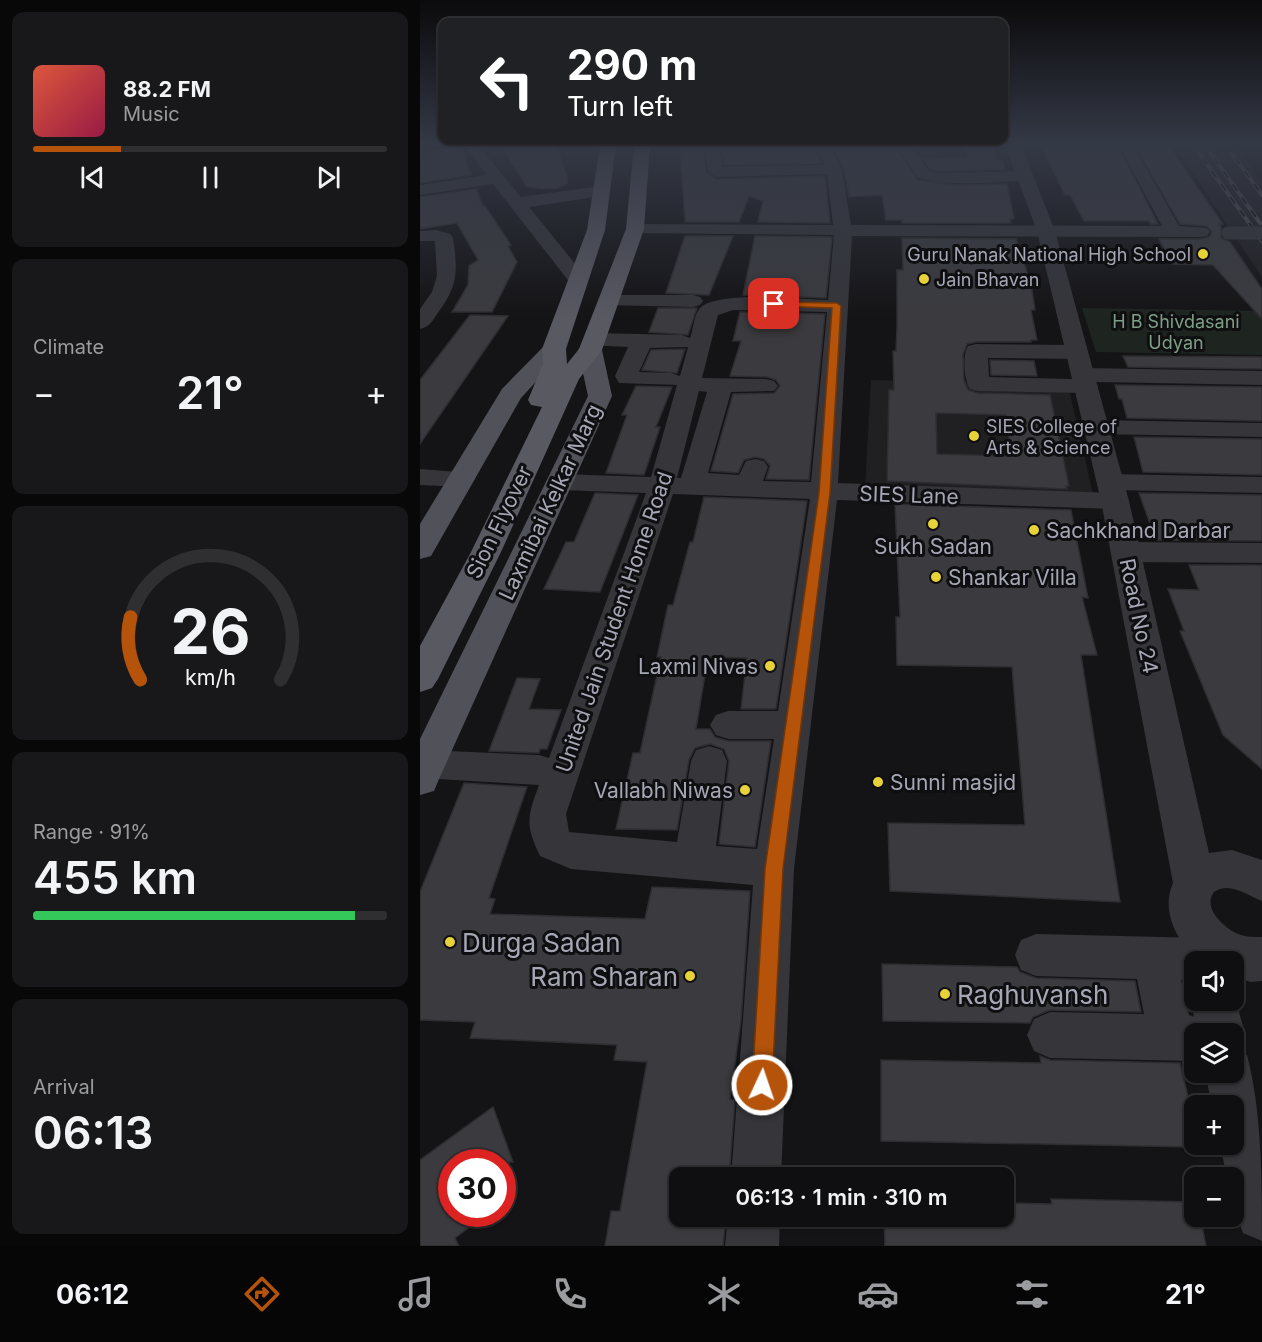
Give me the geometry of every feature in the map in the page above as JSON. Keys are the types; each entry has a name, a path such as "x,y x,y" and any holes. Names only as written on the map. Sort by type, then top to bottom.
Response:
{"highway":[{"name":"Laxmibai Kelkar Marg","path":"579,351 578,280 596,230 599,203"},
{"name":"Laxmibai Kelkar Marg","path":"579,351 609,301 635,229 637,203"},
{"name":"Sion Flyover","path":"420,640 502,487 579,351"},
{"name":"Sion Flyover","path":"420,679 486,552 579,351"}],"main road":[{"name":"Laxmibai Kelkar Marg","path":"420,549 511,394 579,351 600,396 423,772"}],"street":[{"path":"518,203 578,280"},
{"path":"757,1167 774,869 824,493 843,230 839,203"},
{"name":"Road No 24","path":"1035,203 1046,231 1126,552 1219,1023"},
{"path":"1158,203 1173,231"},
{"path":"635,229 1201,232"},
{"path":"1228,233 1262,233"},
{"path":"420,236 444,238 449,273 445,289 420,323"},
{"path":"609,301 693,301"},
{"path":"657,301 626,376 630,379 766,386"},
{"name":"United Jain Student Home Road","path":"774,869 571,851 554,844 547,814 662,486 679,422 680,382 708,312 733,304 837,306"},
{"path":"579,351 643,338 679,339"},
{"path":"579,351 630,369"},
{"path":"1082,371 1049,386 978,384 976,351 1041,351 1082,371 1262,378"},
{"path":"1041,351 1049,386"},
{"path":"721,385 695,479 744,483 750,481 755,467"},
{"path":"679,422 710,423"},
{"path":"1096,427 1262,430"},
{"path":"420,477 462,478"},
{"name":"SIES Lane","path":"559,482 824,493 1112,492 1262,486"},
{"path":"1126,552 1262,553"},
{"path":"728,725 793,725"},
{"path":"694,861 709,761"},
{"path":"423,772 539,770"},
{"path":"1203,946 1203,874 1217,869 1233,869 1261,880"},
{"path":"1036,956 1155,958 1203,946 1207,938 1221,950 1237,957 1262,959"},
{"path":"1050,1035 1183,1037 1155,958"},
{"path":"1232,1083 1262,1214"},
{"path":"752,1246 753,1227"}],"shaded area":[{"path":"1213,203 1262,203 1262,277"},
{"name":"SIES College of Arts & Science","path":"871,380 1068,385 1093,494 865,487"}],"green space":[{"name":"H B Shivdasani Udyan","path":"1082,308 1262,311 1262,355 1096,352"}],"building":[{"path":"420,203 482,203 485,206 511,245 508,246 517,262 492,312 452,312 468,285 469,266 478,260 457,223 420,229"},
{"path":"684,203 746,203 739,222 685,222"},
{"path":"762,203 828,203 830,223 758,222"},
{"path":"883,203 1011,203 1014,219 1010,219 1011,223 902,223 902,220 886,220"},
{"path":"1074,203 1147,203 1158,224 1150,224 1149,221 1084,221"},
{"path":"1168,203 1208,203 1223,224 1219,224 1221,238 1230,242 1262,289 1262,319 1213,265 1172,264 1159,239 1201,239 1209,237 1212,232 1207,226 1180,224"},
{"path":"685,236 733,236 709,295 666,293"},
{"path":"755,236 832,237 826,298 743,295"},
{"path":"902,238 1016,239 1031,284 1035,310 1031,310 1037,340 967,344 963,355 964,380 968,390 977,393 1050,395 1069,486 1066,486 1067,489 887,481 889,390 894,390 893,351 896,351 897,270 903,270","holes":["936,413 1006,415 1011,456 937,454"]},
{"path":"658,308 697,308 688,335 649,332"},
{"path":"740,312 825,314 809,480 766,479 770,466 764,459 755,457 744,460 738,473 711,471 733,394 774,393 780,386 776,380 767,377 730,376 741,341 733,341"},
{"path":"470,315 508,316 420,444 420,380"},
{"path":"685,349 677,373 642,370 651,350"},
{"path":"1123,356 1262,357 1262,369 1128,367"},
{"path":"990,360 1034,361 1037,376 991,375"},
{"path":"1115,385 1262,387 1262,421 1127,418"},
{"path":"636,386 672,387 656,427 660,427 644,475 606,473 627,415 622,415"},
{"path":"1134,437 1262,439 1262,475 1143,472"},
{"path":"595,493 638,495 600,592 544,589 566,542 574,542"},
{"path":"1139,493 1262,495 1262,541 1156,540"},
{"path":"704,497 807,501 776,709 741,709 747,658 708,657 696,729 710,729 715,737 728,741 771,741 755,847 719,844 729,761 724,749 710,744 695,748 689,760 677,830 616,829 633,753 640,753 661,657 657,657 668,605 673,605 690,542 693,542"},
{"path":"895,504 1071,510 1088,598 1082,597 1097,655 1081,655 1120,902 890,891 888,823 1025,825 1012,667 897,665 896,617 900,617"},
{"path":"1189,565 1262,565 1262,769 1223,735 1180,631 1184,631 1168,589 1199,590"},
{"path":"517,678 540,679 529,709 561,710 547,749 540,749 539,753 489,751"},
{"path":"464,783 527,787 489,898 495,899 490,914 645,919 652,887 750,891 741,1021 730,1099 735,1100 730,1167 669,1167 669,1227 725,1227 723,1246 605,1246 611,1211 620,1211 647,1062 614,1060 617,1045 470,1038 475,1022 420,1020 420,892"},
{"path":"882,964 1017,967 1020,972 1036,978 1135,981 1141,1012 1050,1010 1033,1017 1030,1023 883,1021"},
{"path":"1040,1056 1050,1060 1180,1063 1187,1095 1184,1095 1184,1147 881,1141 881,1060 1041,1063"},
{"path":"493,1107 508,1149 438,1149 438,1227 470,1227 455,1238 459,1246 420,1246 420,1160"},
{"path":"1051,1199 1184,1202 1184,1227 1202,1227 1206,1246 885,1246 884,1227 1014,1227 1014,1203 1052,1204"}],"railway":[{"path":"1235,203 1262,241"},
{"path":"1246,203 1260,223"}],"place":[{"name":"Guru Nanak National High School","path":"1203,254"},
{"name":"Jain Bhavan","path":"924,279"},
{"name":"SIES College of Arts & Science","path":"974,436"},
{"name":"Sukh Sadan","path":"933,524"},
{"name":"Sachkhand Darbar","path":"1034,530"},
{"name":"Shankar Villa","path":"936,577"},
{"name":"Laxmi Nivas","path":"770,666"},
{"name":"Sunni masjid","path":"878,782"},
{"name":"Vallabh Niwas","path":"745,790"},
{"name":"Durga Sadan","path":"450,942"},
{"name":"Ram Sharan","path":"690,976"},
{"name":"Raghuvansh","path":"945,994"}],"route":[{"path":"762,1085 774,869 824,493 837,306 774,304"}]}
